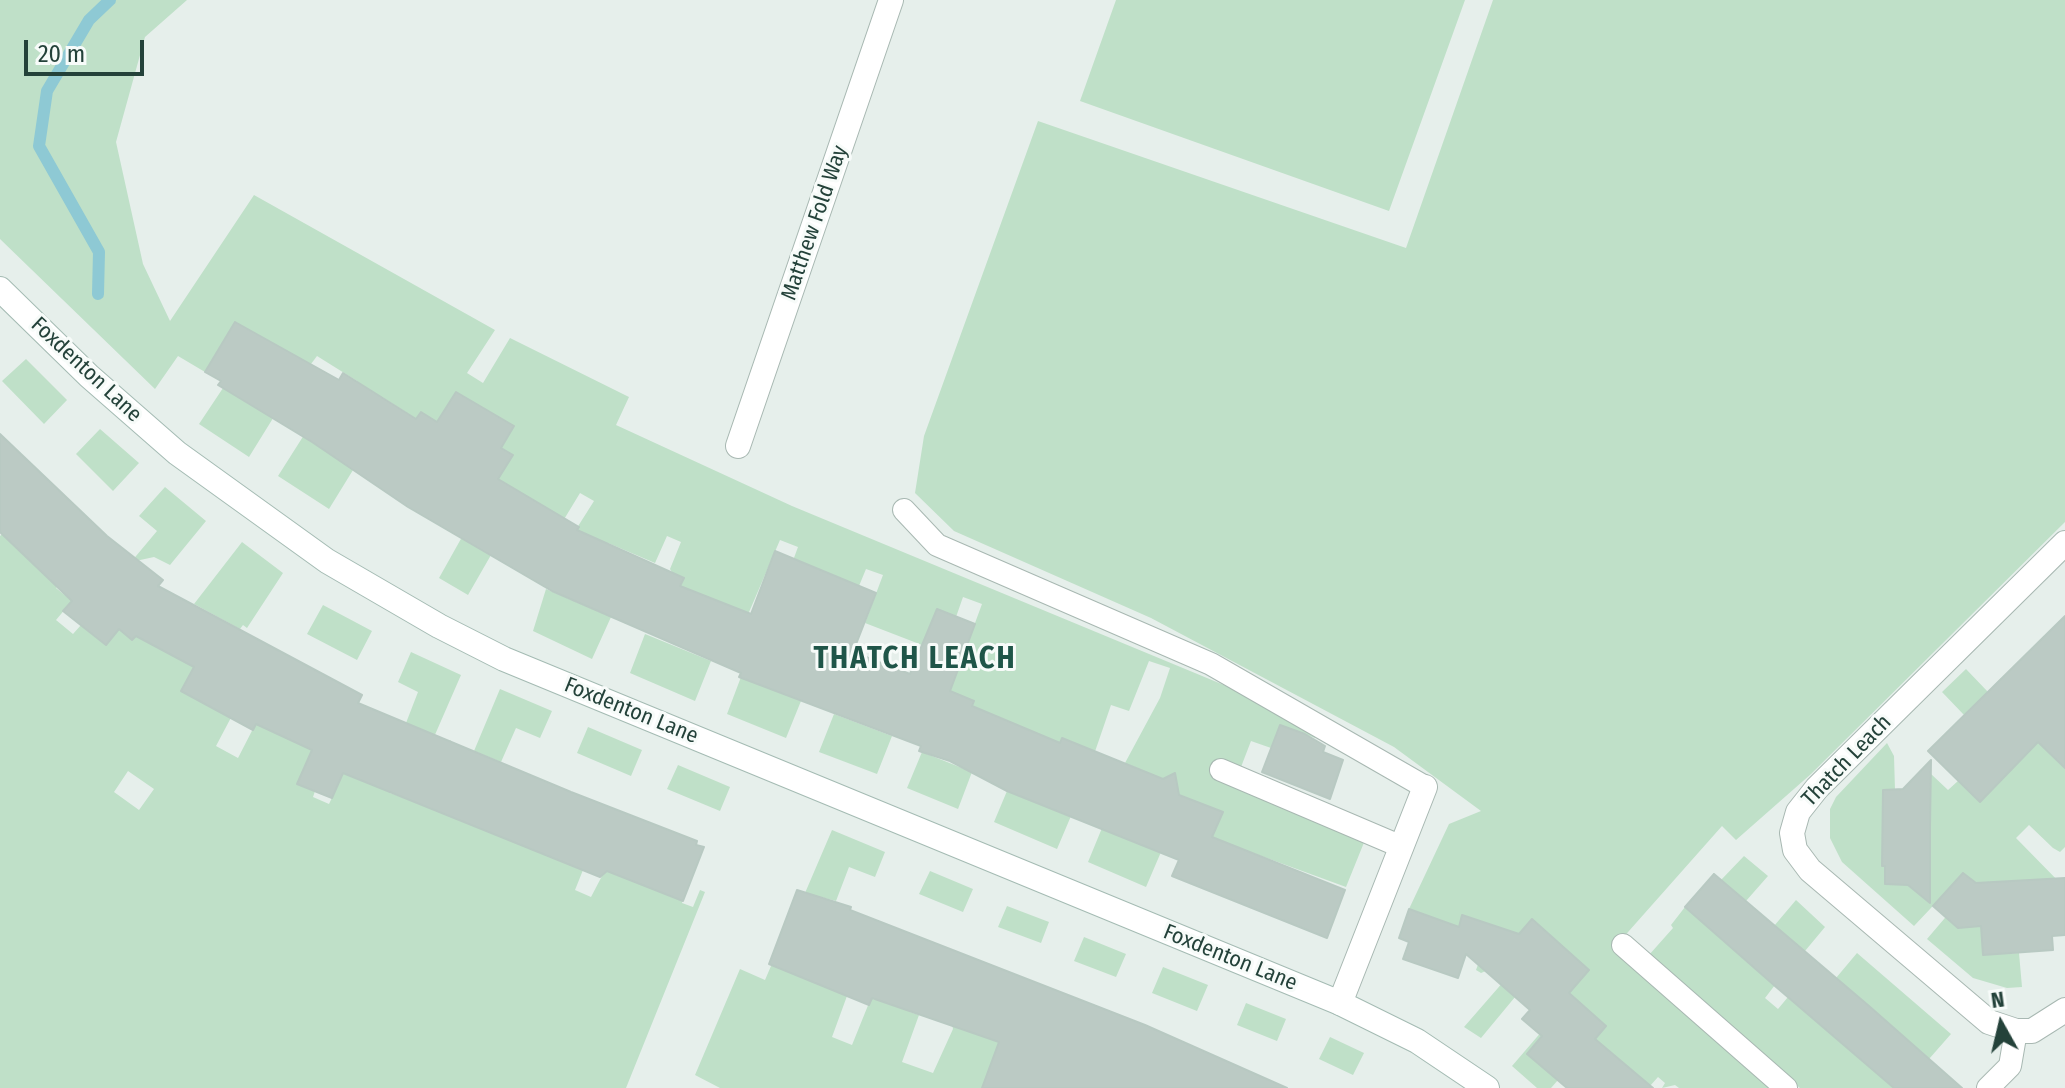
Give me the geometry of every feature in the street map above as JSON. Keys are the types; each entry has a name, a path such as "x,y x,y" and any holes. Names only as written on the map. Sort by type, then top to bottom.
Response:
{"main road":[{"name":"Matthew Fold Way","path":"738,446 891,0"},
{"name":"Foxdenton Lane","path":"0,289 89,376 177,453 327,561 439,626 504,659 1340,1003 1426,1046 1487,1088"},
{"name":"Thatch Leach","path":"2016,1031 1989,1022 1972,1009 1810,870 1795,850 1792,833 1798,812 1817,788 2065,543"},
{"path":"1340,1003 1425,787"},
{"path":"2016,1031 2032,1031 2065,1010"}],"lane":[{"path":"904,510 937,545 1211,664 1425,787"},
{"path":"1221,770 1402,847"},
{"path":"1623,945 1786,1088"},
{"path":"1988,1088 2010,1066 2016,1031"}],"green space":[{"path":"0,0 187,0 145,37 116,142 143,264 170,321 254,195 495,330 467,373 483,383 510,338 629,397 616,425 792,506 1248,695 1317,734 1315,738 1281,725 1271,748 1251,741 1241,767 1221,759 1213,778 1365,840 1346,887 1212,838 1222,813 1172,805 1165,778 1158,781 1148,797 1156,776 1125,763 1160,698 1170,668 1149,661 1129,711 1111,705 1089,769 1077,764 1083,747 1062,738 1055,755 968,716 974,701 950,691 982,604 963,597 956,617 937,609 922,645 865,623 883,575 866,569 859,586 771,620 798,547 780,540 728,661 714,655 733,607 680,586 670,569 681,542 667,536 655,563 608,543 598,566 563,550 594,501 580,493 563,521 527,496 516,514 497,480 512,455 501,448 514,426 497,416 450,430 421,412 373,484 371,481 412,416 382,397 347,399 357,381 317,356 311,364 205,372 178,356 155,389 0,239"},
{"path":"1116,0 1465,0 1389,211 1080,101"},
{"path":"1493,0 2065,0 2065,522 1811,774 1736,840 1722,826 1613,949 1772,1088 1679,1088 1675,1085 1662,1088 1665,1083 1658,1077 1650,1086 1595,1039 1606,1026 1592,1013 1564,1012 1528,1053 1558,1080 1551,1088 1537,1088 1512,1066 1561,1009 1558,1006 1589,970 1532,919 1488,970 1481,973 1476,970 1488,937 1463,915 1459,927 1409,909 1449,824 1481,811 1394,747 1151,618 954,531 915,493 924,436 1038,121 1406,248"},
{"path":"26,359 67,400 44,424 2,381"},
{"path":"223,388 275,415 249,457 199,424"},
{"path":"100,429 139,463 113,491 76,454"},
{"path":"304,435 353,470 329,509 278,476"},
{"path":"165,487 206,521 170,565 154,557 131,562 157,531 139,516"},
{"path":"13,524 24,535 15,546 48,578 96,532 62,569 67,575 56,588 72,601 56,620 73,634 81,625 106,645 119,629 132,640 169,595 174,601 151,644 196,664 181,691 200,701 203,695 236,709 267,653 271,655 246,703 286,724 289,720 303,727 296,742 312,750 297,784 315,791 313,797 329,804 344,772 361,779 369,761 399,773 390,793 407,799 434,738 406,723 418,692 398,682 411,652 461,675 434,737 446,743 451,740 425,801 459,816 465,805 480,811 475,825 564,863 567,858 585,865 575,890 591,897 613,855 622,859 616,875 639,883 643,875 677,888 674,894 683,898 682,903 693,907 700,890 705,892 626,1088 0,1088 0,536","holes":["235,710 257,721 238,758 216,746","128,771 154,789 139,810 114,792"]},
{"path":"462,537 491,555 468,595 439,578"},
{"path":"242,542 283,573 247,628 243,625 240,629 194,604"},
{"path":"546,589 611,617 592,659 533,631"},
{"path":"323,605 372,631 357,660 307,634"},
{"path":"645,634 711,661 695,701 630,673"},
{"path":"1966,669 1988,692 1964,715 1942,692"},
{"path":"741,677 801,701 786,738 727,714"},
{"path":"2001,678 2048,725 2065,709 2065,847 2060,852 2053,848 2029,825 2016,838 2065,888 1967,884 1963,874 1914,926 1842,862 1830,838 1830,809 1836,797 1887,743 1894,756 1895,790 1883,790 1882,865 1885,866 1885,884 1929,885 1930,773 1948,790 1958,781 1976,798 1995,779 1991,689"},
{"path":"500,689 552,711 540,738 516,728 501,762 474,751"},
{"path":"834,714 892,736 877,774 819,752"},
{"path":"588,727 642,750 631,776 577,753"},
{"path":"922,752 972,772 958,809 907,788"},
{"path":"678,765 730,787 720,811 667,789"},
{"path":"1007,791 1071,816 1057,849 994,822"},
{"path":"1102,828 1161,852 1146,887 1088,862"},
{"path":"832,830 885,852 875,877 849,867 836,901 805,893"},
{"path":"1744,856 1768,876 1746,901 1721,880"},
{"path":"930,871 973,889 963,912 919,894"},
{"path":"1967,892 1969,927 1981,926 1983,955 2019,953 2022,987 2007,988 1973,978 1927,939"},
{"path":"1796,900 1825,927 1805,951 1774,926"},
{"path":"1007,906 1049,922 1041,943 998,927"},
{"path":"1685,907 1775,985 1765,998 1778,1009 1788,997 1894,1088 1800,1088 1649,955 1673,928 1671,925"},
{"path":"1084,937 1126,954 1116,977 1074,961"},
{"path":"783,938 810,966 805,979 847,996 832,1037 852,1045 871,998 875,1000 878,992 912,1005 910,1012 919,1015 902,1062 933,1073 953,1029 950,1013 977,1034 1008,1045 996,1088 984,1084 982,1088 720,1088 695,1075 740,969 765,980"},
{"path":"1857,953 1951,1034 1929,1059 1836,978"},
{"path":"1163,967 1208,985 1197,1011 1152,993"},
{"path":"1511,973 1525,985 1481,1038 1464,1027"},
{"path":"1246,1003 1286,1019 1277,1041 1237,1025"},
{"path":"1330,1037 1364,1053 1353,1075 1319,1059"}],"building":[{"path":"235,322 339,380 343,373 416,419 421,412 437,422 456,392 514,426 501,448 513,455 498,479 579,527 577,530 684,578 680,586 751,614 775,551 876,593 853,652 910,674 937,609 975,624 950,691 974,701 972,706 1060,743 1062,738 1163,779 1175,773 1179,795 1223,812 1212,837 1345,890 1327,938 1172,876 1179,860 1007,791 950,761 919,751 921,746 739,677 741,673 552,591 408,507 312,442 218,385 221,381 205,372"},
{"path":"0,434 107,536 163,580 158,586 362,695 358,703 697,841 696,845 704,847 683,901 607,871 600,877 343,773 332,798 297,784 312,750 256,724 253,730 181,691 194,667 136,636 132,640 119,629 106,645 63,611 72,601 0,532"},
{"path":"2065,616 2065,768 2038,742 1980,802 1928,751"},
{"path":"1280,725 1305,734 1325,746 1323,752 1343,760 1330,799 1262,772"},
{"path":"1931,760 1930,903 1908,885 1885,884 1885,866 1882,866 1883,790 1903,789"},
{"path":"1963,873 1976,883 2065,878 2065,935 2052,936 2053,950 1983,955 1981,926 1958,928 1933,906"},
{"path":"1714,874 1962,1088 1894,1088 1775,986 1685,907"},
{"path":"797,890 851,907 850,910 1145,1025 1287,1088 982,1088 999,1042 872,998 869,1005 769,964"},
{"path":"1409,909 1459,927 1462,915 1519,934 1532,919 1589,970 1569,993 1606,1026 1595,1039 1653,1088 1567,1088 1527,1054 1542,1036 1522,1019 1530,1010 1466,954 1458,978 1403,959 1409,942 1399,938"}],"waterway":[{"path":"98,294 99,252 39,146 47,91 89,20 110,0"}],"district":[{"name":"THATCH LEACH","path":"915,660"}]}
